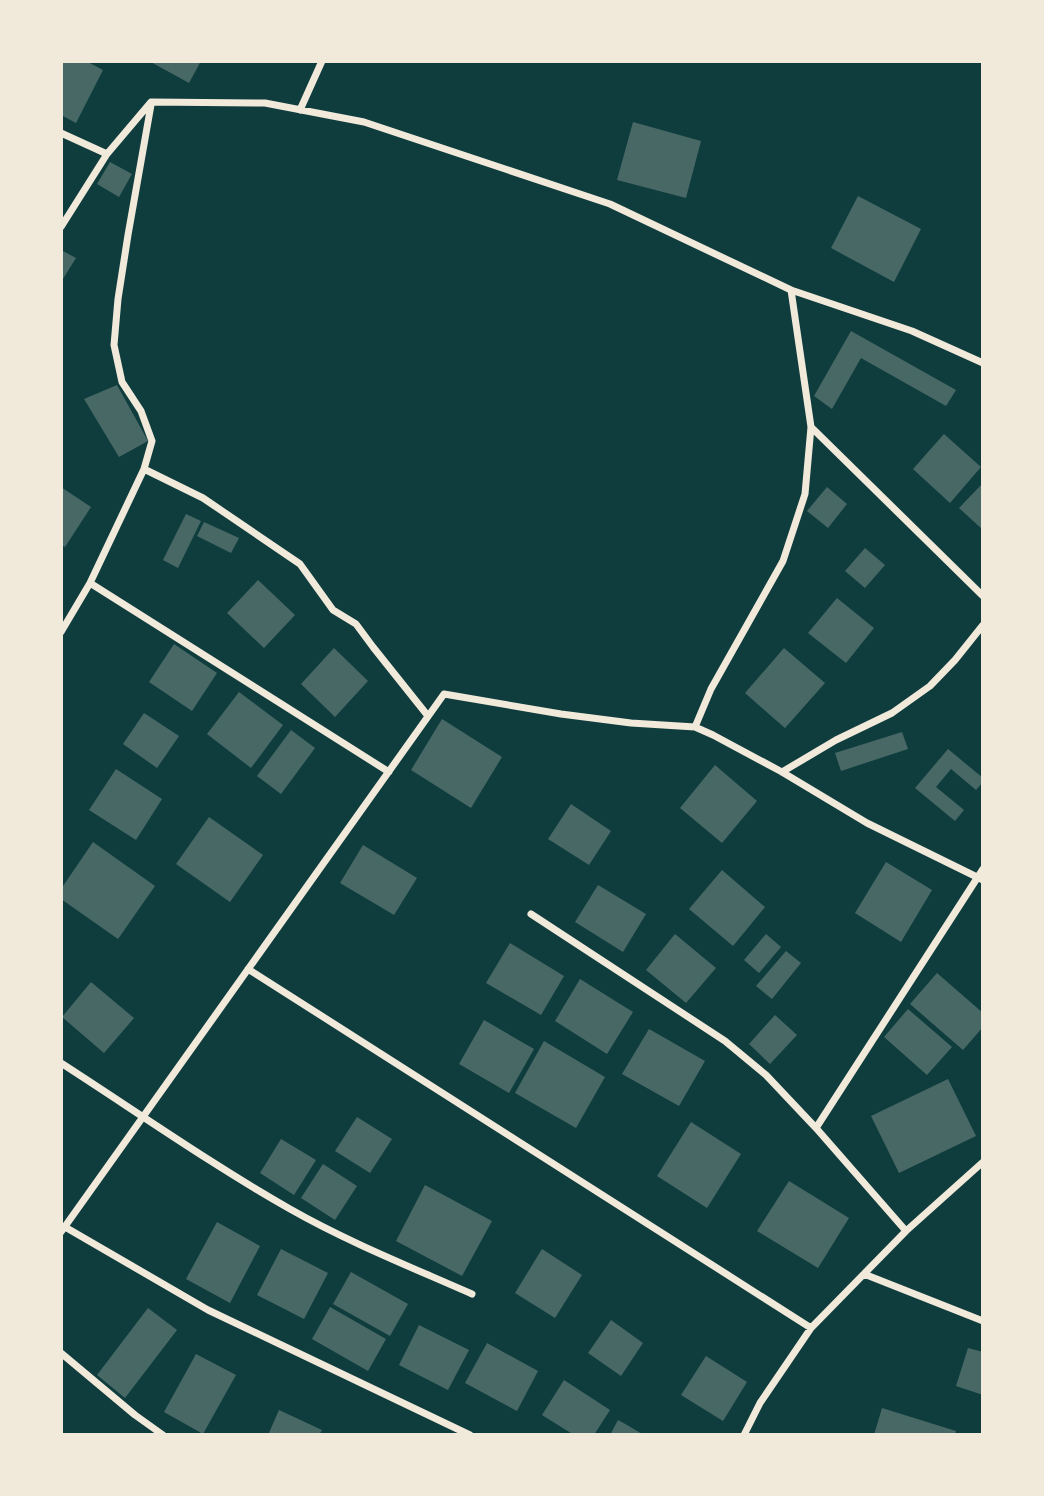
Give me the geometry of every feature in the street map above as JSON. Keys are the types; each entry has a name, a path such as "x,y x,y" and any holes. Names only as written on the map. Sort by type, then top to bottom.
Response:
{"street":[{"path":"300,110 322,61"},
{"path":"151,102 265,103 364,122 610,204 791,290 912,331 983,363"},
{"path":"61,227 107,154 151,102"},
{"path":"61,632 90,583 144,469 152,441 141,411 122,382 114,345 125,247 151,102"},
{"path":"61,133 107,154"},
{"path":"695,727 712,689 783,561 805,494 811,427 791,290"},
{"path":"811,427 983,596"},
{"path":"144,469 203,498 300,564 333,610 356,624 428,716"},
{"path":"90,583 389,772"},
{"path":"782,772 836,740 892,713 930,686 983,625"},
{"path":"470,1435 208,1310 63,1230 444,694 561,714 631,723 695,727 782,772 867,823 981,875 816,1128"},
{"path":"531,914 725,1041 766,1075 906,1231"},
{"path":"248,970 811,1328"},
{"path":"61,1063 290,1209 335,1233 472,1294"},
{"path":"744,1435 760,1403 811,1328 906,1231 983,1162"},
{"path":"864,1274 983,1321"},
{"path":"61,1353 163,1435"}],"building":[{"path":"61,61 86,61 103,70 76,123 61,115"},
{"path":"149,61 201,61 189,83"},
{"path":"633,122 701,141 686,198 617,180"},
{"path":"110,162 132,174 119,197 97,184"},
{"path":"858,196 921,229 894,282 831,248"},
{"path":"61,250 76,258 61,282"},
{"path":"851,331 956,390 946,406 861,358 832,409 814,396"},
{"path":"117,385 148,441 119,457 84,399"},
{"path":"944,434 981,467 950,503 913,469"},
{"path":"983,483 983,530 959,508"},
{"path":"61,487 91,507 65,547 61,545"},
{"path":"827,487 847,504 828,528 807,511"},
{"path":"186,514 201,521 178,568 163,560"},
{"path":"204,522 239,538 231,553 197,536"},
{"path":"865,548 885,565 865,588 845,571"},
{"path":"258,580 295,615 264,648 227,613"},
{"path":"837,598 874,628 846,663 808,633"},
{"path":"174,644 217,673 192,711 149,682"},
{"path":"334,648 368,681 335,717 301,684"},
{"path":"784,648 825,683 785,728 745,693"},
{"path":"239,692 283,725 251,768 207,734"},
{"path":"144,713 179,736 157,768 123,744"},
{"path":"442,719 502,757 471,808 411,770"},
{"path":"291,730 315,748 281,794 257,776"},
{"path":"902,732 908,749 841,771 835,753"},
{"path":"948,749 983,778 976,790 951,769 936,787 964,810 955,821 915,788"},
{"path":"715,765 757,801 722,843 680,808"},
{"path":"116,769 162,799 136,840 89,810"},
{"path":"571,804 611,831 589,865 548,839"},
{"path":"209,817 263,855 230,902 176,864"},
{"path":"93,842 155,886 118,939 61,899 61,889"},
{"path":"363,845 417,878 394,915 340,883"},
{"path":"886,862 932,890 901,942 855,913"},
{"path":"722,870 765,907 733,946 689,909"},
{"path":"598,885 646,914 623,952 575,922"},
{"path":"675,934 716,968 686,1003 646,970"},
{"path":"766,934 781,947 759,973 744,960"},
{"path":"510,943 564,976 541,1015 486,983"},
{"path":"786,951 801,963 772,999 756,986"},
{"path":"937,973 983,1013 983,1027 963,1050 910,1004"},
{"path":"580,979 633,1012 607,1054 555,1021"},
{"path":"91,982 134,1018 104,1053 62,1017"},
{"path":"908,1009 952,1047 927,1075 884,1037"},
{"path":"775,1015 797,1035 770,1064 749,1044"},
{"path":"484,1020 534,1049 509,1093 459,1064"},
{"path":"649,1029 705,1061 679,1106 622,1074"},
{"path":"544,1041 605,1077 576,1128 515,1093"},
{"path":"948,1079 976,1136 899,1173 871,1116"},
{"path":"357,1117 392,1139 370,1173 335,1151"},
{"path":"691,1122 741,1154 707,1208 657,1176"},
{"path":"281,1139 316,1160 294,1195 260,1173"},
{"path":"323,1164 357,1186 335,1220 301,1198"},
{"path":"789,1181 849,1218 818,1268 757,1231"},
{"path":"425,1185 492,1221 462,1276 396,1241"},
{"path":"217,1222 260,1246 230,1303 186,1279"},
{"path":"281,1249 328,1273 304,1319 257,1295"},
{"path":"542,1249 582,1275 555,1318 515,1293"},
{"path":"351,1272 408,1304 390,1336 333,1304"},
{"path":"330,1307 386,1339 368,1371 312,1339"},
{"path":"148,1308 177,1330 125,1398 97,1375"},
{"path":"611,1320 643,1343 621,1376 588,1353"},
{"path":"419,1325 469,1350 448,1390 399,1365"},
{"path":"487,1343 538,1371 517,1411 465,1383"},
{"path":"968,1348 983,1352 983,1395 956,1386"},
{"path":"196,1354 236,1375 203,1434 164,1412"},
{"path":"706,1356 747,1382 723,1421 681,1395"},
{"path":"564,1380 610,1410 594,1435 574,1435 542,1415"},
{"path":"882,1408 956,1431 955,1435 874,1435"},
{"path":"279,1410 322,1430 319,1435 268,1435"},
{"path":"618,1420 627,1425 644,1435 610,1435"}]}
